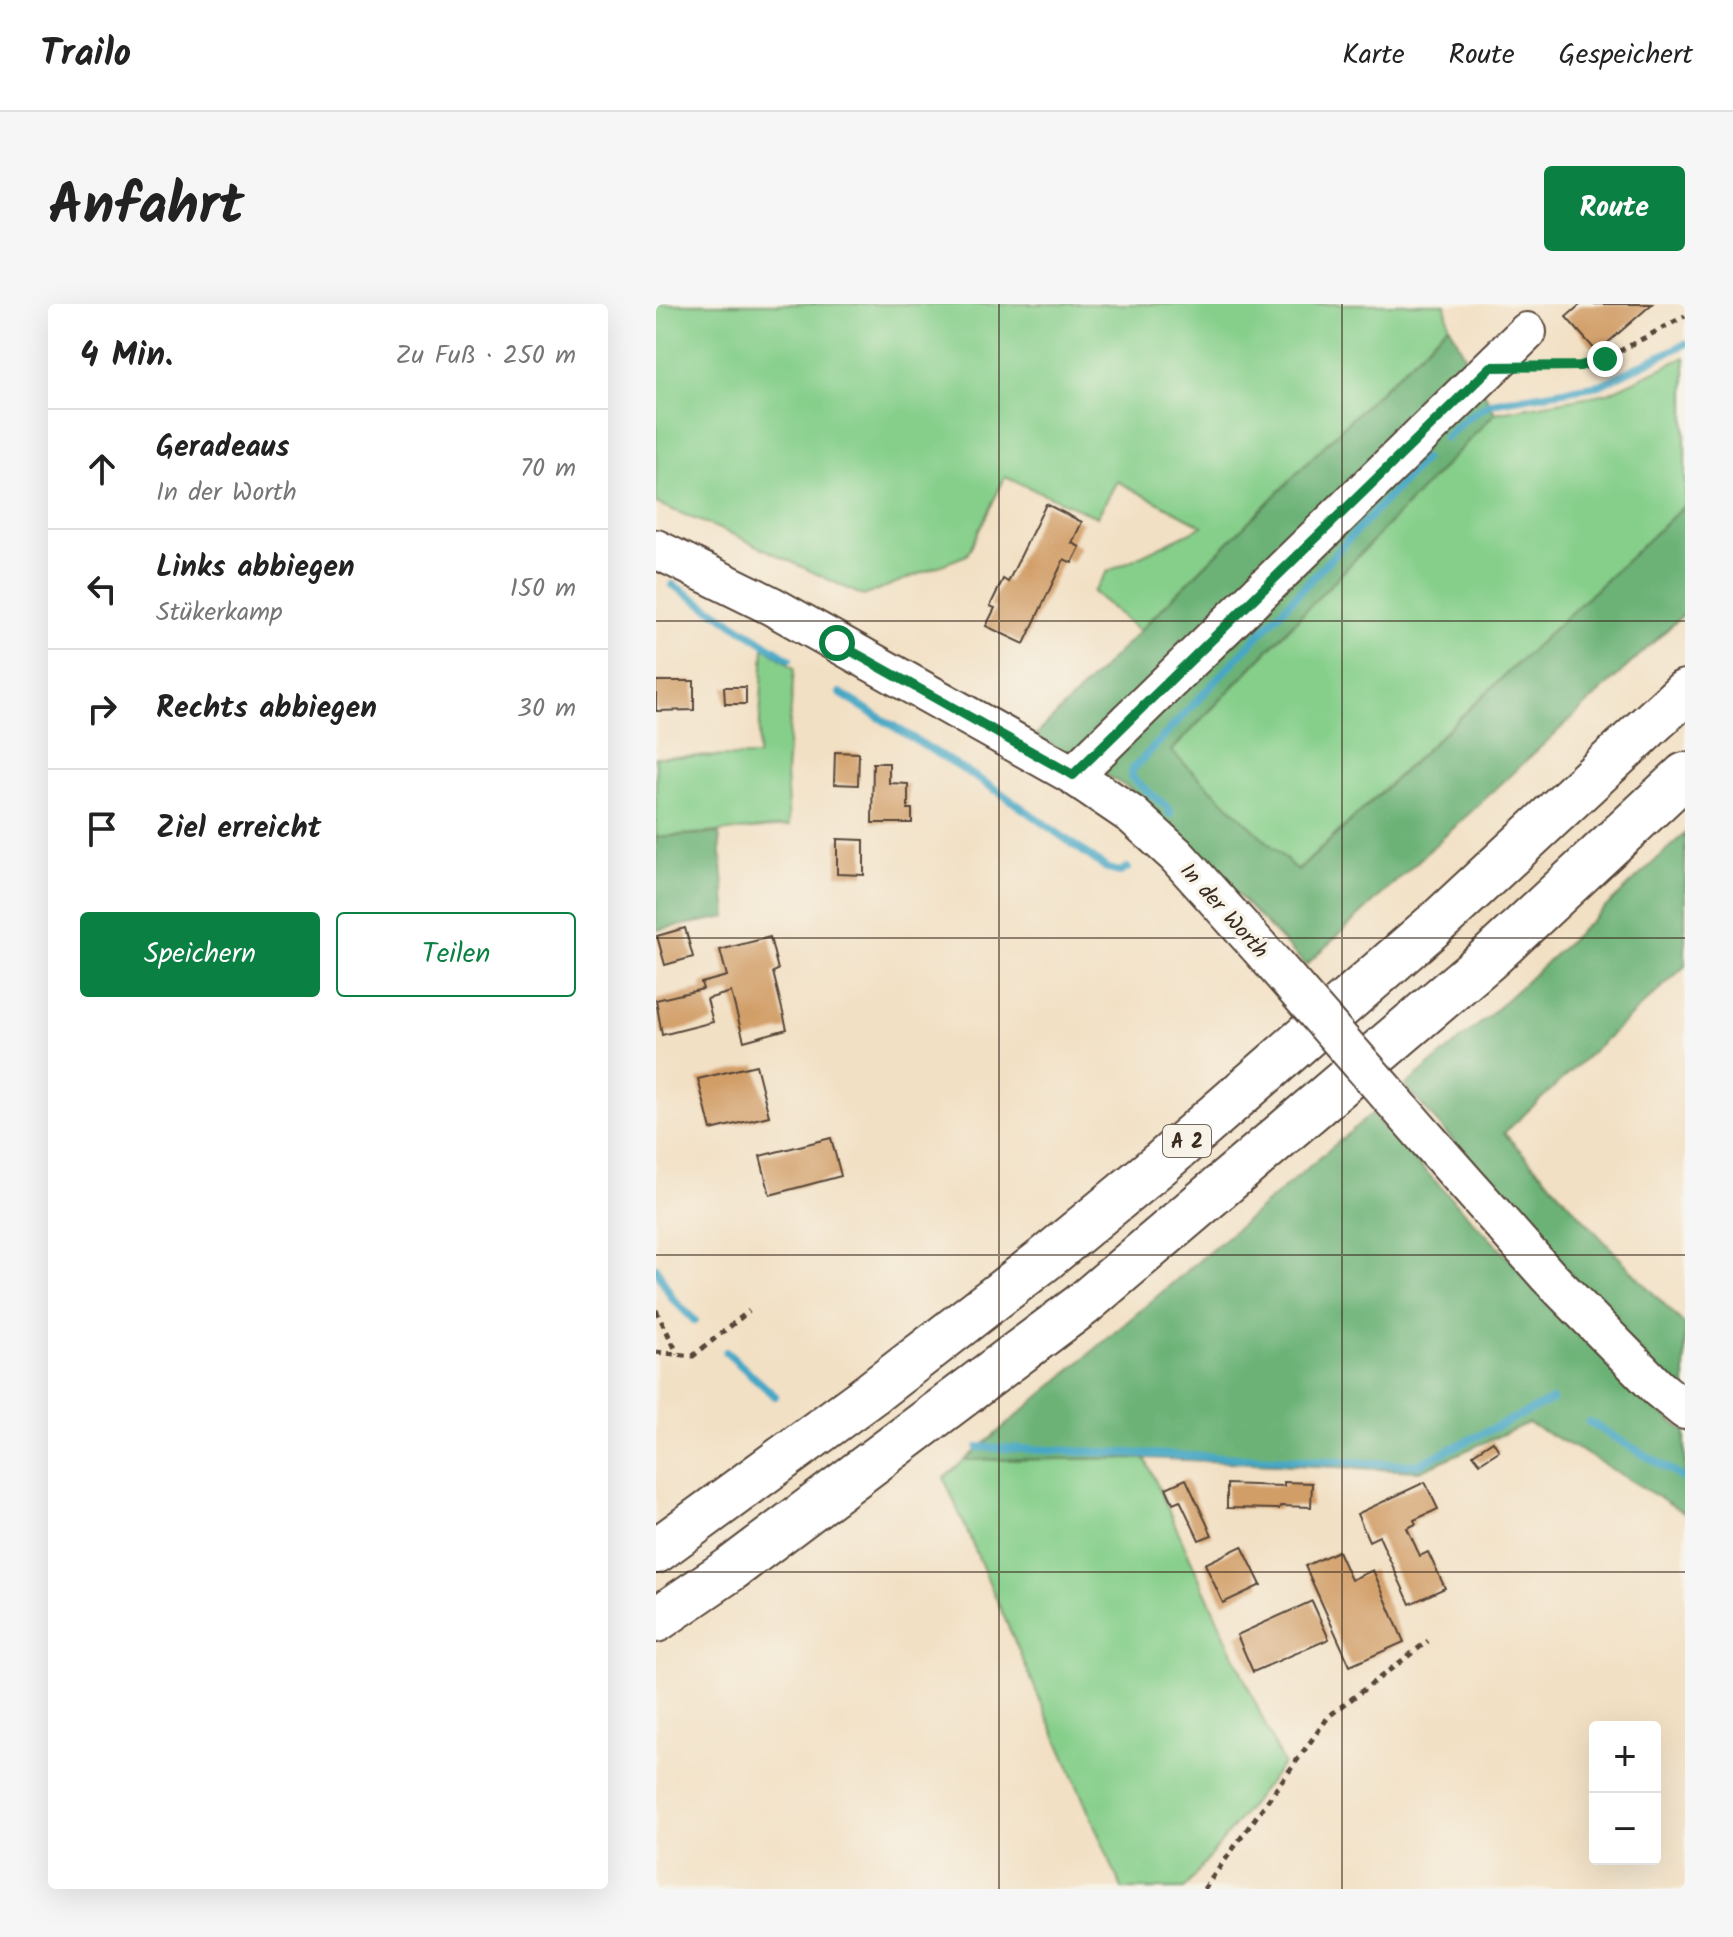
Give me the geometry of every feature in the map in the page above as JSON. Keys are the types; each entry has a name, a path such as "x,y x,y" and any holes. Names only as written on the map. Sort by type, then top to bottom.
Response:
{"highway":[{"name":"A 2","path":"656,1551 872,1393 1045,1259 1161,1163 1442,918 1685,692"},
{"name":"A 2","path":"656,1620 731,1569 1082,1305 1489,958 1685,775"}],"street":[{"path":"1073,775 1527,332"},
{"name":"In der Worth","path":"656,549 772,606 1073,775 1132,815 1176,855 1548,1276 1658,1388 1685,1410"}],"path":[{"path":"1491,367 1580,366 1605,359 1685,316"},
{"path":"656,1310 679,1355"},
{"path":"656,1352 693,1356 749,1311"},
{"path":"1204,1889 1329,1716 1428,1641"}],"green space":[{"path":"656,304 1445,304 1449,325 1139,631 1093,592 1107,572 1203,526 1117,481 1097,517 1005,477 967,555 863,596 739,537 656,503"},
{"path":"1449,325 1495,413 1171,751 1298,871 1685,505 1685,613 1306,965 1131,789 1035,736"},
{"path":"1685,357 1685,505 1297,871 1171,752 1495,413 1608,393"},
{"path":"764,647 794,668 786,772 789,826 656,837 656,757 758,756"},
{"path":"719,833 727,917 656,930 656,837"},
{"path":"1685,833 1685,966 1504,1133 1685,1325 1685,1397 1666,1382 1405,1086 1489,1016"},
{"path":"1371,1114 1647,1403 1685,1431 1685,1513 1528,1423 1420,1471 1145,1458 965,1460"},
{"path":"1145,1458 1283,1764 1184,1889 1122,1889 944,1478 965,1460"}],"building":[{"path":"1581,304 1652,304 1597,352 1566,317"},
{"path":"1046,504 1082,522 1072,543 1080,547 1072,563 1064,559 1024,644 986,626 995,608 990,606 1003,579 1008,582"},
{"path":"656,681 694,681 694,710 656,711"},
{"path":"724,687 746,687 746,704 725,704"},
{"path":"835,752 859,753 858,785 834,784"},
{"path":"873,763 889,763 889,783 908,784 908,809 912,809 912,823 872,823"},
{"path":"837,839 864,840 864,875 837,874"},
{"path":"685,928 693,957 665,965 657,936"},
{"path":"770,937 778,970 773,972 787,1029 744,1041 731,992 707,999 713,1022 662,1035 656,1000 703,989 701,983 727,976 720,950"},
{"path":"756,1065 769,1116 711,1130 698,1079"},
{"path":"831,1138 841,1176 770,1195 760,1156"},
{"path":"1493,1441 1499,1451 1480,1463 1473,1454"},
{"path":"1186,1479 1212,1535 1199,1540 1180,1500 1173,1503 1166,1488"},
{"path":"1284,1482 1312,1483 1311,1507 1227,1508 1227,1484 1284,1486"},
{"path":"1425,1482 1438,1509 1414,1520 1416,1524 1407,1528 1420,1556 1428,1552 1445,1588 1410,1604 1379,1536 1369,1541 1357,1514"},
{"path":"1242,1546 1261,1585 1223,1603 1205,1564"},
{"path":"1338,1551 1351,1580 1373,1570 1404,1642 1350,1666 1305,1566"},
{"path":"1312,1601 1329,1639 1253,1672 1237,1635"}],"waterway":[{"path":"1445,438 1467,418 1491,403 1600,385 1685,344"},
{"path":"1170,814 1169,809 1131,777 1133,769 1424,459"},
{"path":"673,585 789,659"},
{"path":"840,693 998,791 1108,869 1120,872 1127,868"},
{"path":"656,1268 672,1298 695,1321"},
{"path":"726,1352 775,1396"},
{"path":"978,1447 1417,1465 1552,1400"},
{"path":"1589,1422 1685,1479"}],"route":[{"path":"837,643 1073,775 1491,367 1580,366 1605,359"}]}
